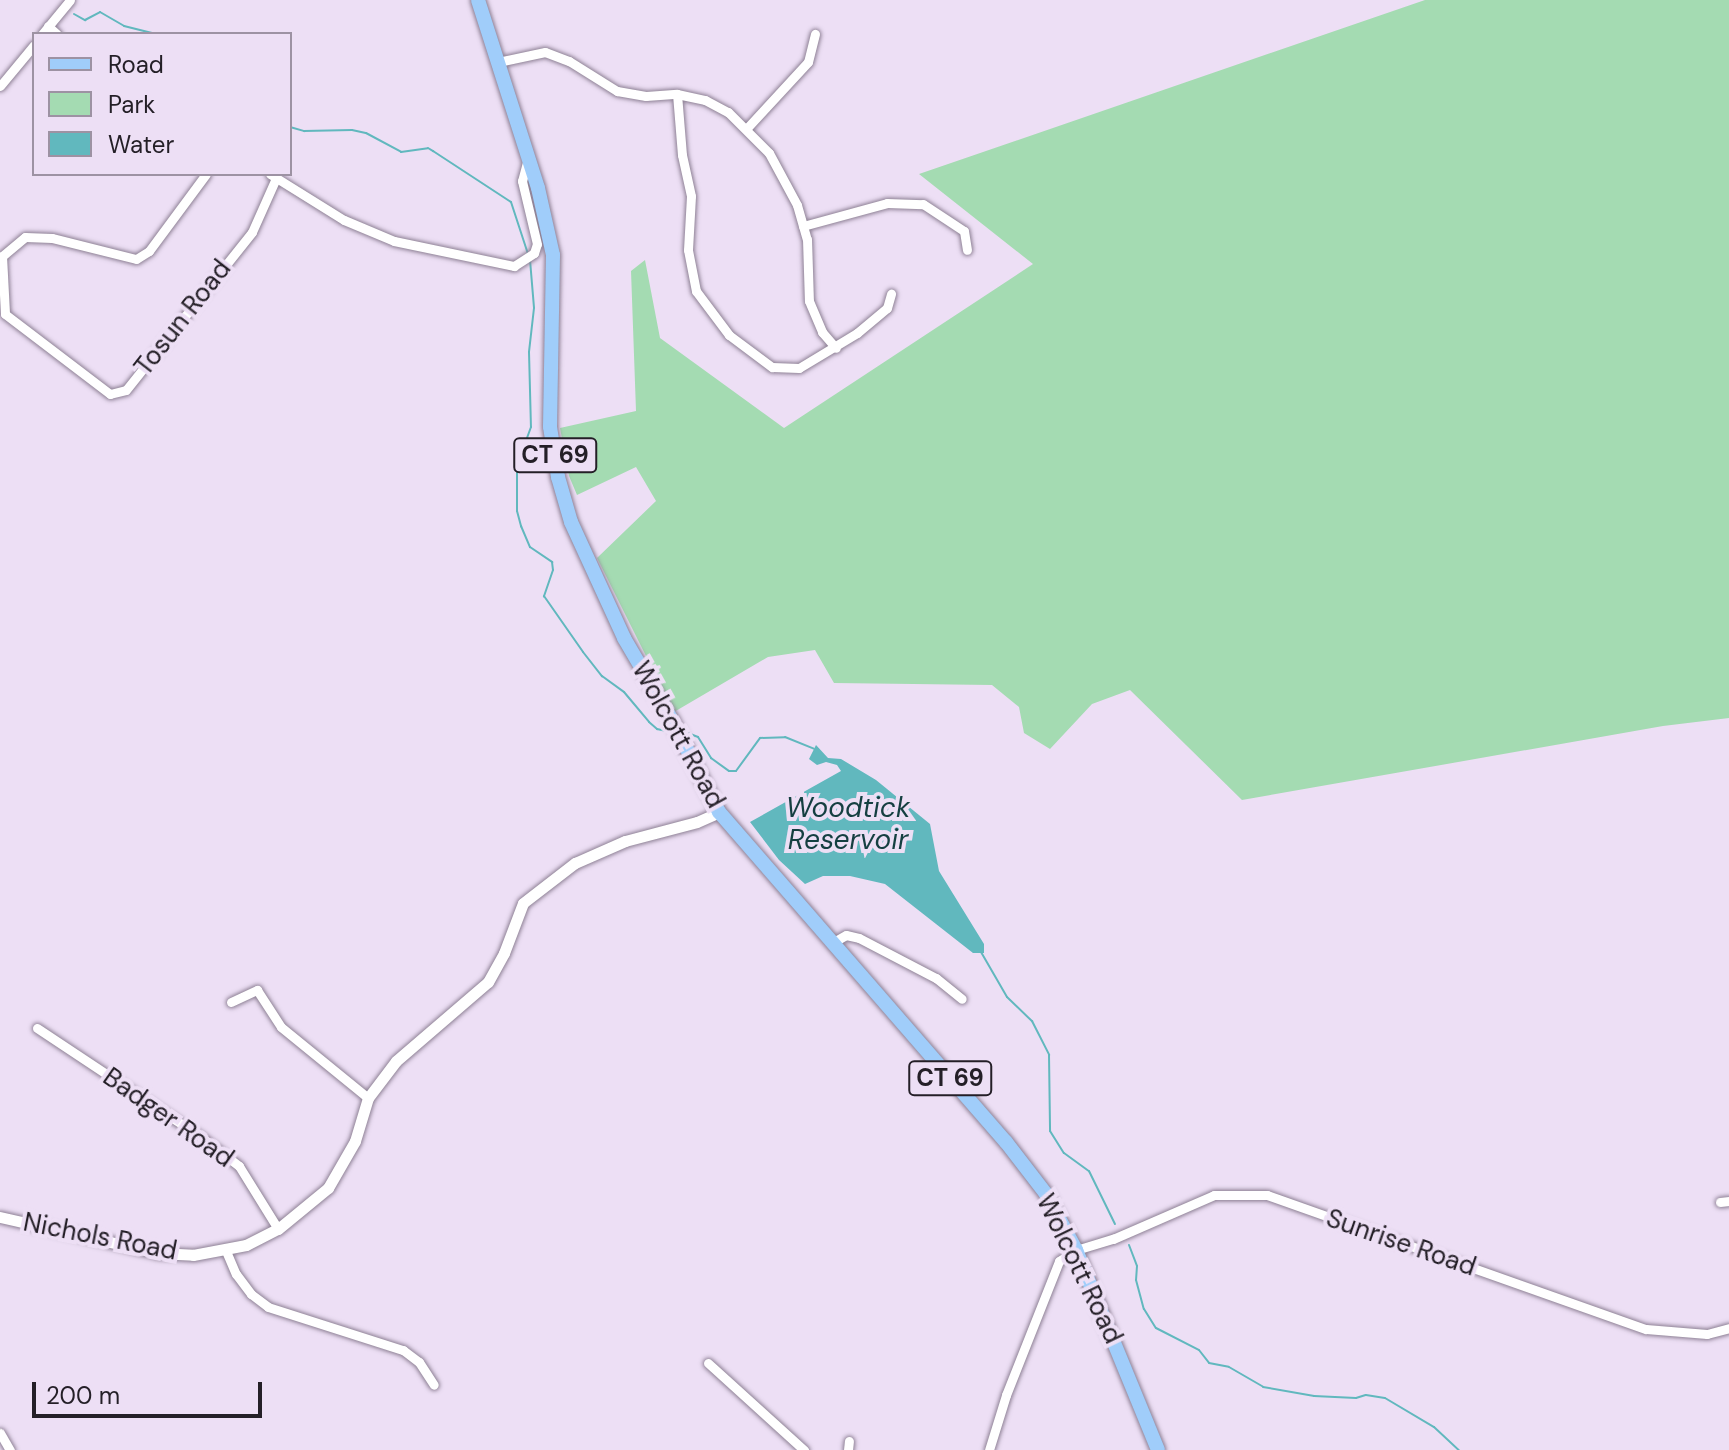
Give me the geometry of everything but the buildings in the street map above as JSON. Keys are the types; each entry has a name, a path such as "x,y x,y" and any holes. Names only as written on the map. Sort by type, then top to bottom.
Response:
{"main road":[{"name":"Wolcott Road","path":"478,0 548,230 555,277 550,427 558,477 571,522 624,638 719,812 1006,1142 1046,1194 1076,1250 1158,1450"}],"street":[{"path":"45,30 70,0"},
{"path":"747,128 808,62 815,34"},
{"path":"0,86 32,47"},
{"path":"498,62 545,52 569,61 617,91 646,96 677,94 705,100 747,128 769,153 797,205 803,226 809,301 822,332 836,348"},
{"path":"677,94 682,155 691,196 688,250 696,291 729,335 772,367 799,368 836,348 887,308 891,294"},
{"name":"Tosun Road","path":"205,176 149,251 136,259 52,238 25,237 2,256 5,314 110,394 126,390 252,232 273,176 344,220 394,241 518,265 534,253 536,232 522,181 528,159"},
{"path":"803,226 887,203 923,204 964,231 967,250"},
{"name":"Nichols Road","path":"0,1217 158,1253 193,1255 246,1245 278,1229 328,1188 355,1141 368,1098 396,1061 488,982 504,953 523,903 575,863 625,841 697,822 719,812"},
{"path":"832,943 846,935 859,938 936,978 962,999"},
{"path":"231,1002 257,990 281,1027 368,1098"},
{"name":"Badger Road","path":"37,1028 201,1137 239,1166 278,1229"},
{"name":"Sunrise Road","path":"1076,1250 1113,1239 1214,1195 1267,1195 1646,1329 1707,1334 1729,1328"},
{"path":"989,1450 1006,1395 1059,1261 1076,1250"},
{"path":"226,1251 243,1284 268,1307 403,1350 419,1362 434,1385"},
{"path":"708,1363 804,1450"},
{"path":"0,1433 10,1450"}],"green space":[{"path":"1425,0 1729,0 1729,718 1663,726 1242,800 1130,690 1092,704 1050,749 1024,733 1019,707 992,685 834,683 815,650 768,657 674,712 597,558 656,501 636,467 577,495 569,476 560,428 636,411 631,271 645,260 660,338 784,428 1033,264 919,174"}],"water":[{"name":"Woodtick Reservoir","path":"816,745 828,758 841,759 876,780 930,824 939,871 984,944 984,953 973,953 885,884 850,876 823,876 805,884 779,860 750,822 841,771 837,765 826,762 817,765 809,759"}],"waterway":[{"path":"74,14 85,20 100,12 124,26 149,32"},
{"path":"292,128 304,131 352,130 366,133 401,152 428,148 511,202 528,254"},
{"path":"530,260 534,308 529,352 531,427 517,465 517,511 521,526 530,547 552,562 553,570 544,596 583,652 602,676 624,692 649,722 657,729 671,732"},
{"path":"685,732 698,737 711,758 729,771 736,771 760,738 785,737 814,749"},
{"path":"981,952 1007,997 1032,1021 1049,1055 1050,1131 1064,1153 1089,1171 1115,1224"},
{"path":"1129,1245 1137,1266 1136,1280 1144,1309 1156,1328 1199,1350 1209,1363 1229,1367 1263,1387 1314,1396 1356,1398 1366,1395 1385,1398 1434,1427 1459,1450"}]}
